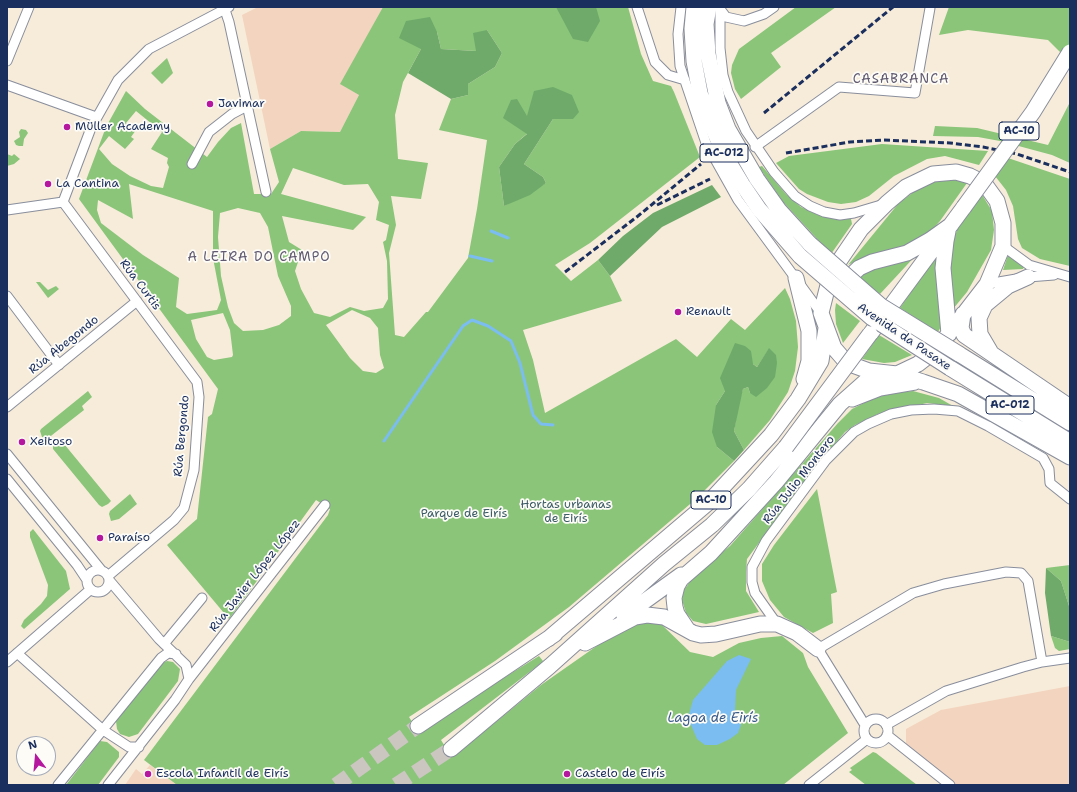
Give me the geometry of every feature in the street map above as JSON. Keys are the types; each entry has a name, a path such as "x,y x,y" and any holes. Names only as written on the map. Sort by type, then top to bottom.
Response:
{"main road":[{"name":"Avenida da Pasaxe","path":"694,7 708,54 718,103 728,129 741,154 779,210 810,244 881,306 1070,423"},
{"name":"Avenida da Pasaxe","path":"716,8 699,26 694,61 700,93 711,124 725,156 759,209 800,256 835,288 872,318 1070,442"},
{"name":"AC-10","path":"451,749 550,666 664,564 712,525 749,489 786,447 951,225 1033,112 1070,52"},
{"path":"890,374 918,364 936,350 987,284 1003,246 1003,223 997,201 984,183 970,176 956,172 933,174 906,187 887,203 861,229 831,273 824,319 834,348 847,363 869,371 924,382 958,394 1070,457"},
{"path":"834,348 831,324 832,304 841,284 859,268 872,262 907,253 930,240 951,225"},
{"path":"949,334 943,268 946,241 951,225"},
{"path":"996,358 980,334 979,318 985,305 996,295 1008,286 1028,277"},
{"path":"796,278 809,331 809,361 798,399"},
{"path":"963,314 961,328 964,335 1070,407"},
{"name":"AC-10","path":"548,639 709,502 771,435 798,399 821,361 824,319"},
{"name":"AC-10","path":"550,666 670,584 724,538 776,482 840,404 867,380 890,374"},
{"name":"AC-10","path":"840,404 880,388 897,384 924,382"},
{"path":"687,630 677,614 675,607 674,598 677,586 681,579 711,553 724,538"},
{"name":"AC-10","path":"418,726 664,564"},
{"path":"585,643 635,616 647,615 664,617 687,630 701,635 716,634 744,626 777,624 797,633 818,649"}],"street":[{"path":"7,61 29,7"},
{"path":"637,7 655,62 668,75 685,80"},
{"path":"681,7 678,34 680,66 706,142 734,194 796,278 824,319"},
{"path":"716,8 726,17 744,20 764,14 774,7"},
{"path":"7,210 62,202 96,117 118,80 149,49 226,8 266,192"},
{"path":"716,8 724,75 736,111 755,147 795,196 810,206 824,212 840,215 860,212 887,203"},
{"path":"755,147 839,87 915,93 930,8"},
{"path":"7,85 96,117"},
{"path":"192,164 209,132 222,121 247,106"},
{"name":"Rúa Curtis","path":"62,202 198,382"},
{"path":"1003,246 1029,265 1070,278"},
{"path":"987,284 1028,277 1059,275"},
{"path":"7,296 59,365"},
{"name":"Rúa Abegondo","path":"7,407 137,301"},
{"name":"Rúa Bergondo","path":"106,576 174,520 184,508 194,470 199,397 198,382"},
{"name":"Rúa Julio Montero","path":"777,624 761,603 752,582 752,567 758,554 826,460 854,432 891,414 911,410 934,409 958,411 998,431 1043,458 1049,469 1050,483 1070,499"},
{"path":"7,454 106,576 164,644 186,665 189,679"},
{"path":"7,479 77,565 91,589 97,592 104,590 106,576"},
{"name":"Rúa Javier López López","path":"108,785 325,505"},
{"path":"87,580 92,571 106,576"},
{"path":"865,725 818,649 913,593 944,584 1014,572 1021,573 1028,581 1042,662"},
{"path":"7,662 91,589"},
{"path":"164,644 202,598"},
{"path":"17,653 103,730 129,747 138,747"},
{"path":"58,785 160,658 168,654 176,654"},
{"path":"886,725 946,691 1042,662 1070,658"},
{"path":"186,665 204,661"},
{"path":"866,739 864,731 865,725 869,721 876,719 880,720 886,725 888,735 950,785"},
{"path":"866,739 877,743 884,740 888,735"},
{"path":"809,785 866,739"}],"shaded area":[{"path":"258,7 383,7 341,84 359,95 340,132 301,131 270,149 242,15"},
{"path":"1070,686 1070,785 956,785 906,744 906,729 941,710"},
{"name":"Escola Infantil de Eirís","path":"150,765 177,785 125,785 136,769 142,774"}],"green space":[{"path":"383,7 628,7 641,54 653,81 671,86 700,157 590,243 555,265 571,281 598,260 610,276 622,301 523,330 533,360 545,413 676,339 697,357 731,319 745,330 785,288 790,299 796,321 798,347 795,371 788,392 770,420 744,450 734,431 739,401 743,389 748,387 750,393 769,349 757,367 753,364 725,391 716,405 717,447 734,461 696,499 569,607 495,661 409,717 418,731 539,656 543,661 540,664 441,740 451,756 486,730 541,685 601,643 632,624 645,622 661,624 690,652 713,657 739,643 761,638 782,636 803,653 808,667 848,733 783,785 177,785 144,760 328,515 330,509 316,500 229,619 167,545 197,519 208,417 212,414 218,389 79,199 106,127 126,91 145,109 207,157 231,128 241,123 254,194 271,194 279,182 270,149 301,131 340,132 359,95 340,84","holes":["487,30 502,53 495,67 468,84 468,95 451,99 439,130 487,140 468,258 428,312 426,312 404,337 395,335 389,253 396,225 391,196 421,199 428,163 398,159 395,115 403,82 421,49 437,32 441,49 476,51","572,95 573,119 553,119 524,164 543,177 546,183 504,206 499,167 515,144","136,111 162,132 151,149 168,158 167,163 169,167 163,188 151,186 130,176 112,164 99,149 109,136 125,149 134,139 131,137 136,130 126,123","293,168 344,185 368,184 379,202 376,220 389,225 386,240 383,242 387,261 388,299 383,308 364,311 350,307 330,317 314,313 301,289 295,271 302,250 289,242 282,216 353,230 366,217 281,194","129,184 213,211 213,258 221,300 217,310 187,314 176,307 179,278 143,255 101,223 97,210 98,200 133,219","238,208 260,213 268,227 278,276 291,306 291,316 279,325 263,330 243,331 234,323 228,307 221,276 218,237 220,213","352,310 370,318 378,328 380,355 384,368 376,373 363,371 350,358 326,325","223,313 230,330 233,355 232,357 214,360 207,357 196,339 191,320"]},
{"path":"556,7 596,7 600,21 588,42 573,39"},
{"path":"796,7 836,7 771,53 781,67 741,99 735,89 731,73 732,65 739,49"},
{"path":"949,7 1070,7 1070,62 1048,40 968,30 939,35"},
{"path":"430,17 437,32 441,49 476,51 473,33 487,30 502,53 495,67 468,84 468,95 451,99 408,73 421,49 399,38 406,21"},
{"path":"167,58 173,73 162,84 151,73"},
{"path":"553,87 572,95 579,112 573,119 553,119 524,164 543,177 546,183 530,195 504,206 499,167 515,144 527,134 503,118 511,100 517,99 527,116 534,91"},
{"path":"1070,102 1070,163 1052,155 1000,141 978,137 933,136 935,126 977,128 1048,145"},
{"path":"21,129 26,130 28,133 24,139 23,146 19,146 16,145 14,141 20,137 19,132"},
{"path":"882,144 988,151 979,165 945,156 927,159 894,176 869,196 856,202 841,204 828,202 807,194 799,189 776,163 789,156"},
{"path":"7,154 12,156 14,154 20,159 14,164 7,166"},
{"path":"1008,158 1070,179 1070,266 1040,259 1022,248 1018,239 1013,206 1006,190 995,176"},
{"path":"762,166 786,194 801,207 816,214 834,218 851,219 852,224 831,254 784,203 759,167"},
{"path":"939,179 957,180 967,183 931,231 905,246 864,257 848,265 898,204 920,187"},
{"path":"712,185 721,197 662,227 610,276 598,260 623,236 653,213"},
{"path":"981,193 992,211 994,230 991,250 967,292 953,309 947,276 952,243 960,223"},
{"path":"919,252 880,294 855,275"},
{"path":"938,253 942,325 938,332 900,308"},
{"path":"1008,255 1024,266 1023,269 1003,270"},
{"path":"36,282 40,282 48,290 56,286 59,289 48,298"},
{"path":"836,303 860,321 843,343 836,324"},
{"path":"879,335 912,355 895,362 884,363 862,359"},
{"path":"735,343 745,346 751,351 753,364 757,367 769,348 776,355 777,363 775,377 767,388 756,397 750,393 748,387 743,389 734,431 744,450 734,461 717,447 712,432 716,405 725,391 720,378"},
{"path":"88,391 92,397 82,406 84,410 47,439 42,437 40,431 41,429"},
{"path":"913,391 939,398 953,406 927,403 878,414 855,425 845,432 816,466 747,559 746,591 759,612 706,624 693,621 686,613 682,600 684,590 694,576 730,546 838,423 852,409 868,401 890,393"},
{"path":"60,439 111,501 108,504 102,507 99,505 53,449 53,445"},
{"path":"817,489 837,592 831,594 833,623 813,633 784,617 770,600 762,581 762,564 774,545"},
{"path":"130,494 137,504 119,519 111,521 109,514 110,511"},
{"path":"33,529 66,571 70,589 24,629 21,626 24,620 41,604 47,596 48,585 30,537 30,532"},
{"path":"1070,565 1070,609 1061,581 1046,568"},
{"path":"1046,568 1061,581 1070,609 1070,642 1051,636 1045,593"},
{"path":"1051,636 1070,642 1070,649 1059,651 1055,648"},
{"path":"167,661 173,662 180,669 178,681 138,734 129,737 120,734 117,729 116,721 160,664"},
{"path":"100,741 107,742 119,752 119,757 98,785 66,785"},
{"path":"873,752 917,785 866,785 849,772 852,770 850,768"}],"water":[{"name":"Lagoa de Eirís","path":"739,655 751,659 736,690 735,710 741,725 738,733 730,739 717,745 705,745 697,739 688,718 693,700 727,661"}],"waterway":[{"path":"491,231 508,238"},
{"path":"470,256 492,261"},
{"path":"384,441 463,326 472,320 488,326 511,341 520,363 533,415 541,424 553,425"}],"tunnel":[{"path":"336,785 418,726"},
{"path":"396,785 451,749"}],"railway":[{"path":"764,113 893,7"},
{"path":"786,153 850,142 884,140 950,143 983,147 1017,154 1070,172"},
{"path":"565,272 638,216 701,164"},
{"path":"657,205 710,179"}],"place":[{"name":"Javimar","path":"210,104"},
{"name":"Müller Academy","path":"67,127"},
{"name":"La Cantina","path":"48,184"},
{"name":"Renault","path":"678,312"},
{"name":"Xeitoso","path":"22,442"},
{"name":"Paraíso","path":"100,538"},
{"name":"Escola Infantil de Eirís","path":"148,774"},
{"name":"Castelo de Eirís","path":"567,774"}],"district":[{"name":"CASABRANCA","path":"901,80"},
{"name":"A LEIRA DO CAMPO","path":"259,258"}],"park label":[{"name":"Hortas urbanas de Eirís","path":"566,512"},
{"name":"Parque de Eirís","path":"464,514"}]}
